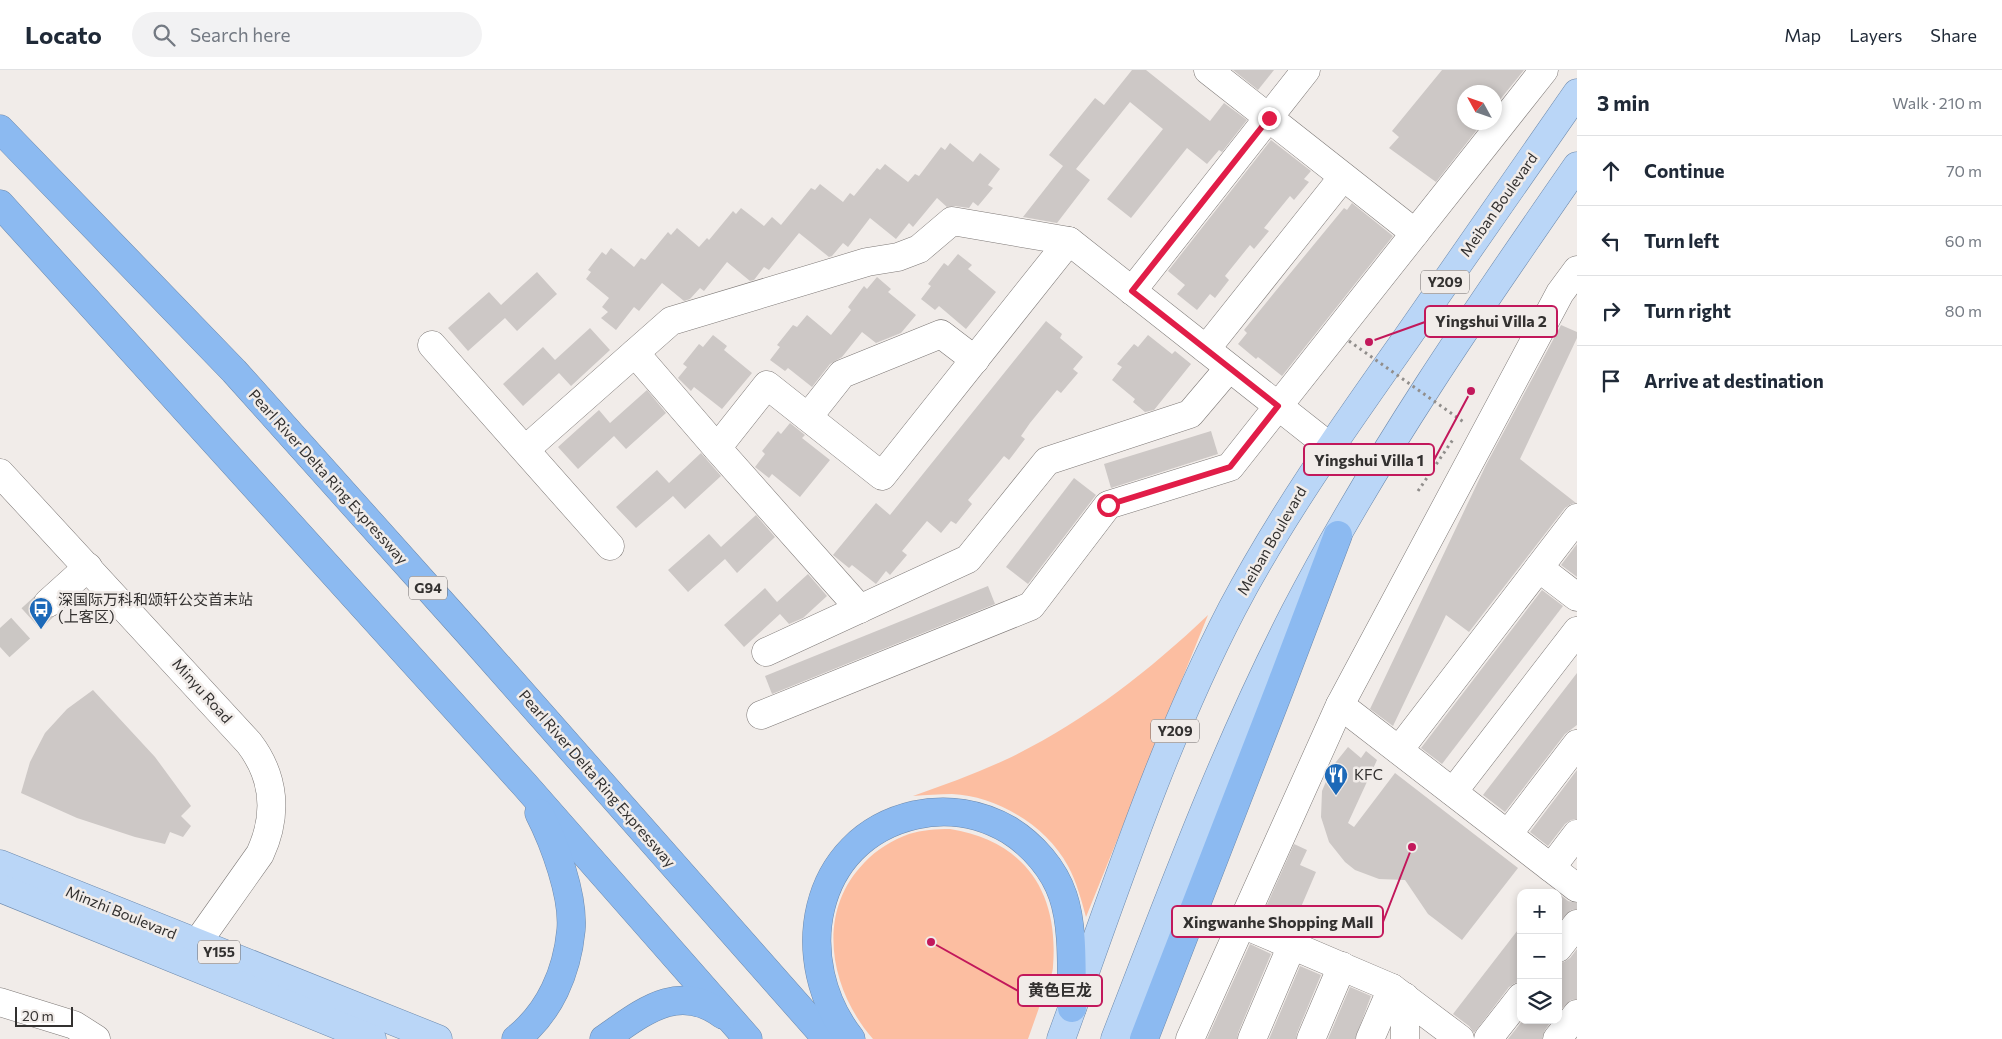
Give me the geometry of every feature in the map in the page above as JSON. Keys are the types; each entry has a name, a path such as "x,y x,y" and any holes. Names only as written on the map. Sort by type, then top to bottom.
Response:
{"highway":[{"name":"Pearl River Delta Ring Expressway","path":"0,129 234,371 474,639 827,1039"},
{"path":"0,204 524,784 741,1031"},
{"path":"1144,1039 1338,535"},
{"path":"516,1039 547,1006 560,981 571,929 568,895 558,862 541,817 524,784"},
{"path":"851,1039 841,1027 829,1004 820,980 816,954 816,928 820,904 838,867 860,842 880,828 903,818 927,813 952,812 976,816 999,824 1020,837 1038,854 1052,874 1063,896 1069,919 1072,1008"},
{"path":"604,1039 652,1006 677,999 700,1002 718,1011 741,1031"}],"main road":[{"name":"Meiban Boulevard","path":"1061,1039 1147,801 1175,731 1206,661 1260,557 1330,447 1577,93"},
{"name":"Y209","path":"1115,1039 1205,805 1248,708 1295,611 1398,431 1513,257 1577,166"},
{"name":"Minzhi Boulevard","path":"0,864 438,1039"},
{"name":"Minzhi Boulevard","path":"0,888 372,1039"}],"street":[{"path":"1208,70 1415,233"},
{"path":"1132,291 1306,70"},
{"path":"762,715 1031,606 1108,505 1230,467 1544,70"},
{"path":"1206,350 1343,177"},
{"path":"526,450 671,321 867,262 898,257 919,250 952,221 1069,241 1330,447"},
{"path":"716,448 767,385 882,476 1069,241"},
{"path":"1190,1039 1340,705 1569,300 1577,270"},
{"path":"808,417 842,374 941,334 975,360"},
{"path":"432,345 610,546"},
{"path":"635,353 716,448 860,609"},
{"path":"766,652 968,559 1047,461 1190,414 1229,368"},
{"name":"Minyu Road","path":"0,473 249,743 258,755 270,782 272,812 270,826 263,847 197,943"},
{"path":"1398,750 1577,518"},
{"path":"48,603 88,567"},
{"path":"1539,568 1577,597"},
{"path":"1453,792 1577,631"},
{"path":"1340,705 1577,888"},
{"path":"1508,834 1577,744"},
{"path":"1551,868 1577,834"},
{"path":"1242,924 1399,992 1460,1039"},
{"path":"1562,943 1577,924"},
{"path":"1252,1039 1292,945"},
{"path":"1311,1039 1342,966"},
{"path":"1370,1039 1399,992"},
{"path":"1399,992 1404,1039"},
{"path":"0,1002 74,1025 96,1039"},
{"path":"1488,1039 1517,1002"},
{"path":"1557,1039 1577,1014"}],"path":[{"path":"1349,341 1465,423 1418,491"}],"shaded area":[{"path":"1208,615 1086,917 1068,866 1059,852 1034,826 1003,807 986,800 952,794 913,796 1005,760 1087,714 1137,677"},
{"path":"950,829 976,835 999,845 1017,858 1032,874 1043,893 1050,915 1053,939 1053,969 1028,1039 873,1039 858,1019 838,975 834,951 834,928 839,905 849,883 864,863 890,842 903,836 929,830"}],"building":[{"path":"1132,70 1146,70 1210,121 1224,103 1247,120 1222,152 1219,150 1207,164 1187,148 1131,218 1107,199 1163,129 1130,102 1076,169 1090,180 1057,223 1023,217 1063,166 1049,155 1095,98 1104,105"},
{"path":"1233,70 1274,70 1258,90"},
{"path":"1442,70 1524,70 1502,97 1502,85 1457,85 1457,130 1477,130 1436,182 1389,148 1399,137 1392,131"},
{"path":"1271,140 1311,171 1304,179 1309,182 1294,200 1290,196 1264,228 1269,231 1254,249 1250,245 1225,276 1229,280 1215,298 1210,294 1197,310 1177,294 1185,285 1168,271"},
{"path":"950,143 973,162 980,153 1000,169 988,185 993,188 978,206 973,202 969,208 947,207 937,198 913,227 909,223 896,239 870,218 848,247 843,243 829,257 799,233 769,270 764,267 754,280 750,281 727,262 704,291 700,288 690,299 684,301 662,283 639,311 634,307 616,330 601,318 608,312 602,307 609,298 586,279 591,272 588,270 602,252 606,255 611,248 634,267 641,258 645,260 668,232 671,235 677,228 699,247 707,238 709,240 733,211 736,214 741,208 764,226 772,217 781,225 811,188 815,190 820,184 843,202 850,193 854,196 877,168 880,170 885,164 908,182 915,174 919,176 941,147 945,150"},
{"path":"1352,203 1393,236 1282,376 1258,357 1256,359 1238,344 1247,333 1244,330 1344,208 1347,210"},
{"path":"958,254 972,265 968,269 996,292 966,329 939,306 935,310 921,299 931,286 928,284 944,263 948,266"},
{"path":"537,272 557,294 517,331 505,318 468,351 448,328 489,292 501,305"},
{"path":"877,277 891,289 888,292 916,315 901,333 876,343 862,332 842,357 830,364 812,387 788,368 785,371 770,360 780,347 777,345 793,325 797,327 807,315 831,335 851,310 848,307 864,286 867,289"},
{"path":"1046,321 1062,334 1060,338 1083,357 1073,369 1078,373 1061,393 1057,390 1030,423 1021,436 1025,439 1009,460 1004,456 968,500 972,504 956,524 951,521 941,533 927,521 902,551 907,555 890,575 886,571 876,584 852,565 849,568 833,555 876,503 890,515"},
{"path":"1561,325 1577,332 1577,338 1520,459 1576,503 1565,508 1469,632 1446,615 1393,726 1370,709 1486,465"},
{"path":"590,328 610,350 571,386 559,373 523,406 503,384 543,347 555,360"},
{"path":"713,335 727,346 724,350 752,373 722,409 694,387 691,391 678,378 687,367 683,364 699,344 703,347"},
{"path":"1148,335 1172,354 1175,351 1191,364 1154,410 1145,412 1133,402 1135,399 1112,380 1122,367 1117,364 1134,344 1138,347"},
{"path":"647,390 666,413 626,449 614,436 578,469 558,447 599,410 610,423"},
{"path":"790,423 805,435 802,438 830,460 800,497 772,474 769,478 755,467 765,454 762,451 778,431 781,434"},
{"path":"1211,431 1218,454 1111,488 1104,464"},
{"path":"701,453 721,476 685,509 673,496 636,528 616,507 657,470 669,483"},
{"path":"1074,478 1096,495 1028,584 1006,567"},
{"path":"756,515 775,537 737,573 725,559 688,592 668,570 709,534 721,547"},
{"path":"1577,544 1577,577 1561,565"},
{"path":"808,574 827,596 803,618 789,624 780,614 744,647 724,625 765,588 777,602"},
{"path":"988,586 995,604 772,694 765,676"},
{"path":"1542,590 1563,606 1442,764 1421,748"},
{"path":"1577,673 1577,725 1565,734 1505,812 1483,795"},
{"path":"93,690 155,757 191,806 181,816 191,826 183,837 170,832 165,844 135,837 77,818 21,793 30,762 45,733 67,709"},
{"path":"1348,747 1361,758 1366,751 1377,760 1348,823 1354,827 1395,773 1518,868 1462,940 1428,914 1405,880 1379,879 1355,870 1345,862 1329,842 1321,817 1322,791 1332,767"},
{"path":"1577,770 1577,819 1565,824 1548,846 1530,832"},
{"path":"1294,844 1307,850 1300,865 1316,872 1292,928 1262,916"},
{"path":"1562,896 1568,901 1577,903 1577,909 1571,910 1562,919"},
{"path":"1517,931 1517,983 1509,987 1474,1033 1469,1026 1453,1014"},
{"path":"1250,944 1271,954 1237,1039 1207,1039"},
{"path":"1577,949 1577,999 1571,1000 1562,1008 1562,962 1570,958"},
{"path":"1300,966 1321,975 1296,1039 1269,1039"},
{"path":"1350,987 1371,996 1355,1039 1328,1039"},
{"path":"1520,1024 1549,1024 1542,1039 1508,1039"}],"tunnel":[{"path":"0,647 48,603"}],"place":[{"name":"Yingshui Villa 2","path":"1369,342"},
{"name":"Yingshui Villa 1","path":"1471,391"},
{"name":"深国际万科和颂轩公交首末站 (上客区)","path":"41,630"},
{"name":"KFC","path":"1336,796"},
{"name":"Xingwanhe Shopping Mall","path":"1412,847"},
{"name":"黄色巨龙","path":"931,942"}],"route":[{"path":"1108,505 1230,467 1278,406 1132,291 1269,118"}]}
